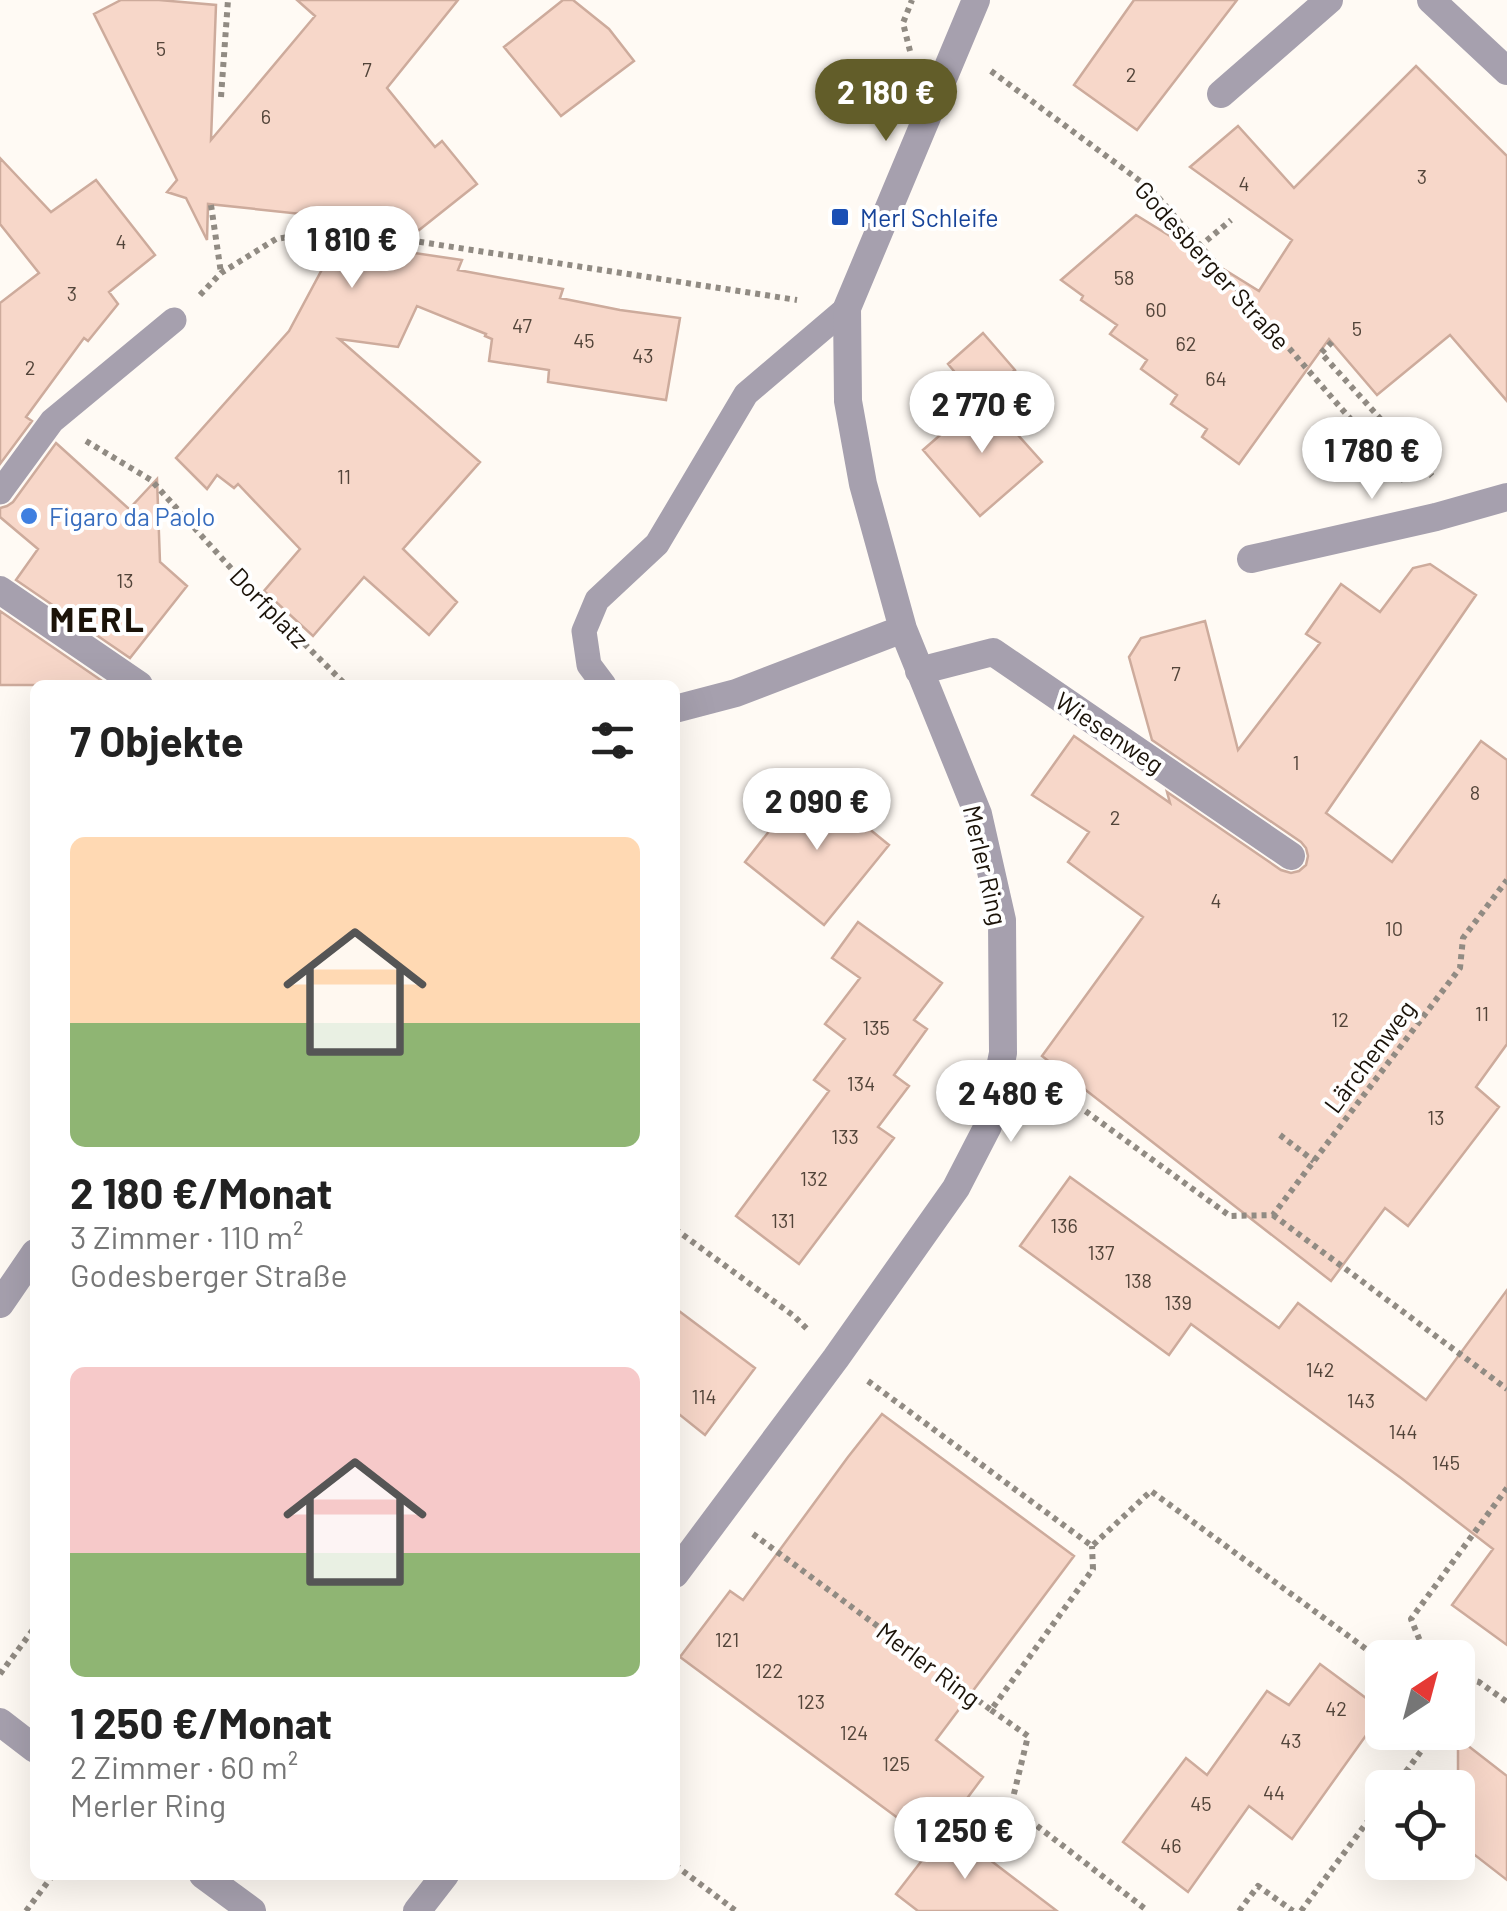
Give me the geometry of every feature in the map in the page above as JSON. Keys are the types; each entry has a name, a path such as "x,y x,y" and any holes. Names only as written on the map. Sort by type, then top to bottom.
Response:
{"street":[{"path":"680,708 736,694 904,629 864,484 848,401 847,308 976,0"},
{"path":"1221,94 1330,0"},
{"path":"1431,0 1507,71"},
{"path":"1251,559 1507,497"},
{"path":"0,590 132,680"},
{"name":"Merler Ring","path":"680,1567 956,1188 988,1126 1003,1053 1002,920 978,814 904,629"},
{"name":"Wiesenweg","path":"919,671 993,652 1291,856"},
{"path":"0,1304 30,1260"},
{"path":"0,1722 30,1745"},
{"path":"210,1880 252,1911"},
{"path":"417,1911 442,1880"}],"lane":[{"path":"600,680 589,664 584,631 597,600 657,544 746,394 847,308"},
{"path":"0,492 52,421 174,320"}],"path":[{"path":"222,96 228,0"},
{"name":"Godesberger Straße","path":"958,47 1150,189 1436,517"},
{"path":"211,205 221,273"},
{"path":"1199,247 1231,220"},
{"path":"174,320 221,273 276,239 336,229 847,308"},
{"path":"1332,342 1321,353 1463,510"},
{"name":"Dorfplatz","path":"52,421 151,480 258,598 341,680"},
{"name":"Lärchenweg","path":"1274,1215 1460,968 1463,938 1507,880"},
{"path":"1003,1053 1230,1216 1274,1215 1507,1389"},
{"path":"1280,1135 1314,1161"},
{"path":"680,1233 794,1316 836,1358 1092,1546"},
{"path":"1420,1640 1411,1619 1507,1488"},
{"name":"Merler Ring","path":"991,1710 1093,1570 1092,1546 1151,1492 1365,1648"},
{"name":"Merler Ring","path":"722,1511 1028,1736 1011,1806 1148,1911"},
{"path":"0,1674 30,1634"},
{"path":"1475,1681 1507,1702"},
{"path":"1301,1911 1365,1825"},
{"path":"680,1869 736,1911"},
{"path":"26,1911 49,1880"},
{"path":"1239,1911 1258,1886 1293,1911"}],"building":[{"path":"121,0 216,5 211,140 315,16 297,0 458,0 387,88 435,147 442,141 477,184 394,250 462,260 458,270 563,289 560,298 680,318 666,400 548,382 549,370 489,361 492,339 486,334 417,306 398,347 339,339 480,462 403,549 457,602 429,635 364,577 313,636 264,591 300,549 238,484 234,488 217,475 207,489 176,458 289,331 349,219 208,204 207,240 186,198 167,192 177,180 94,14"},
{"path":"563,0 573,0 609,29 634,61 561,116 504,47"},
{"path":"1134,0 1237,0 1137,130 1074,85"},
{"path":"1416,66 1507,156 1507,401 1450,335 1377,395 1329,339 1239,464 1202,437 1207,429 1171,404 1177,395 1141,369 1147,360 1110,334 1117,325 1081,300 1083,296 1061,280 1136,215 1259,291 1292,240 1190,167 1238,126 1294,188"},
{"path":"0,158 51,212 96,180 155,255 109,292 118,304 88,341 84,338 26,417 32,421 0,464 0,303 39,273 0,224"},
{"path":"983,333 1015,370 978,400 948,364"},
{"path":"984,397 1042,462 980,516 923,450"},
{"path":"56,443 129,509 157,479 160,562 187,586 130,658 16,580 38,549 0,517 0,508 13,502"},
{"path":"1430,564 1476,595 1326,813 1392,862 1481,741 1507,760 1507,1044 1476,1087 1499,1107 1408,1226 1385,1208 1331,1281 1042,1056 1143,917 1068,862 1089,832 1032,795 1074,736 1170,803 1167,792 1281,870 1299,871 1308,856 1301,842 1152,740 1129,657 1141,638 1205,621 1238,750 1320,643 1306,634 1341,584 1380,612 1413,568"},
{"path":"0,611 101,680 30,680 30,685 0,685"},
{"path":"809,780 889,845 824,925 745,862"},
{"path":"858,922 942,983 914,1020 927,1029 894,1075 909,1086 878,1127 894,1138 799,1264 736,1216 829,1091 814,1080 845,1039 825,1024 860,978 832,958"},
{"path":"1070,1177 1279,1328 1298,1303 1426,1400 1507,1290 1507,1645 1452,1605 1493,1549 1191,1324 1169,1355 1020,1246"},
{"path":"680,1312 755,1368 705,1435 680,1415"},
{"path":"882,1414 1074,1556 936,1740 983,1777 933,1844 680,1657 730,1591 743,1600"},
{"path":"1320,1664 1365,1697 1365,1737 1292,1839 1249,1806 1188,1892 1123,1842 1186,1758 1207,1775 1267,1691 1289,1705"},
{"path":"1458,1750 1473,1750 1507,1776 1507,1880 1475,1855 1475,1770 1458,1770"},
{"path":"947,1828 1057,1911 918,1911 896,1894"}],"place":[{"name":"Merl Schleife","path":"840,217"},
{"name":"Figaro da Paolo","path":"29,516"}],"district":[{"name":"MERL","path":"98,618"}]}
